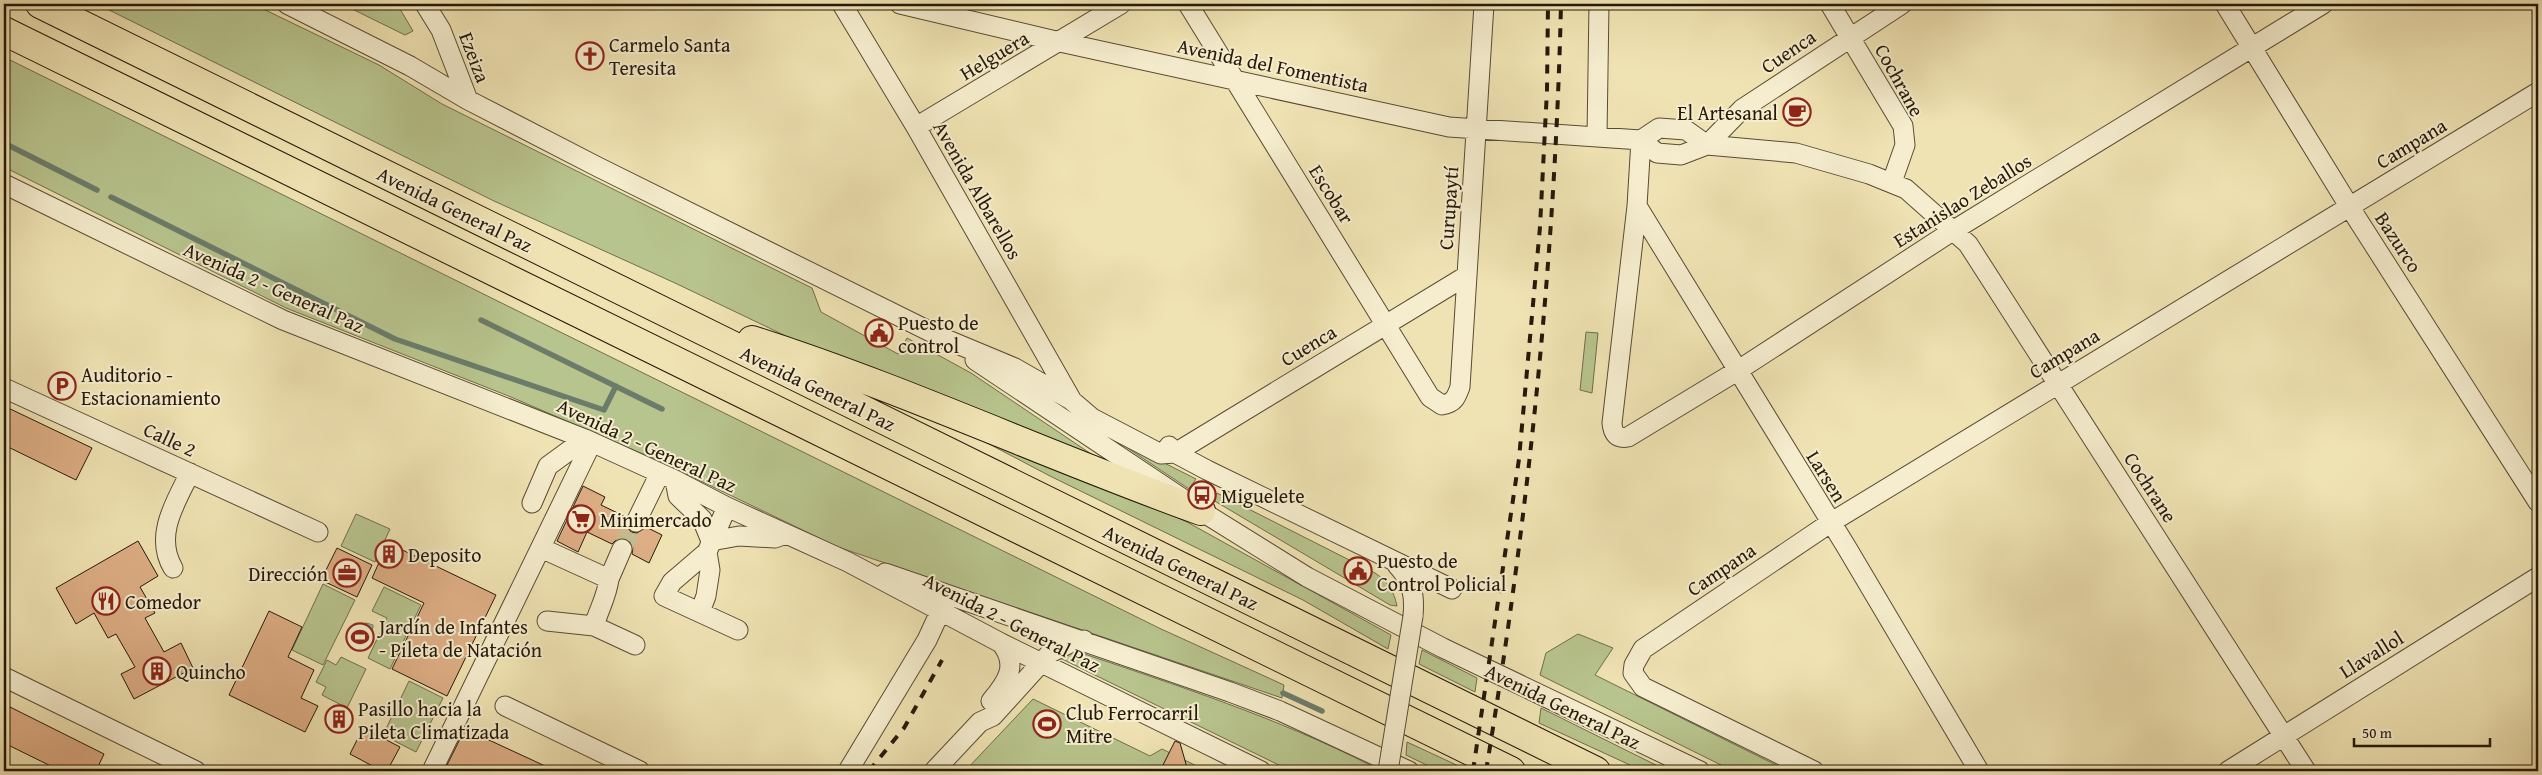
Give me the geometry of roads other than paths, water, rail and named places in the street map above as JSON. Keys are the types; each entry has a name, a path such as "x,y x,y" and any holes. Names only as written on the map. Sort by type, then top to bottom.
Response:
{"highway":[{"name":"Avenida General Paz","path":"40,4 1596,771"},
{"name":"Avenida General Paz","path":"4,31 1511,771"},
{"path":"667,314 816,361 1119,481 1201,511"}],"street":[{"name":"Avenida General Paz","path":"287,4 410,66 468,100 943,338 1015,368 1072,400 1098,408 1166,443 1175,453 1394,563 1452,589"},
{"name":"Ezeiza","path":"425,4 441,30 468,100"},
{"name":"Avenida Albarellos","path":"842,4 916,127 1072,400"},
{"name":"Avenida del Fomentista","path":"900,4 1060,42 1234,78 1449,127 1641,140 1657,153 1681,155 1708,145 1796,153 1822,159 1892,182 1906,189 1954,230"},
{"name":"Helguera","path":"916,127 1121,4"},
{"name":"Escobar","path":"1188,4 1387,324 1430,397 1442,405"},
{"name":"Curupaytí","path":"1442,405 1450,403 1456,398 1460,387 1484,4"},
{"path":"1597,137 1599,4"},
{"name":"Cochrane","path":"1830,4 1903,126 1906,145 1892,182"},
{"name":"Cuenca","path":"1708,145 1742,109 1850,36 1902,4"},
{"name":"Bazurco","path":"2225,4 2350,206 2538,502"},
{"name":"Estanislao Zeballos","path":"1636,206 1612,423 1616,436 1628,438 1737,371 1954,230 2323,4"},
{"name":"Campana","path":"1814,771 1643,687 1633,673 1634,664 1643,649 1830,523 2538,92"},
{"name":"Avenida del Fomentista","path":"1641,140 1659,128 1686,130 1708,145"},
{"path":"1636,206 1641,140"},
{"name":"Avenida 2 - General Paz","path":"4,184 284,320 589,441 667,476 848,562 1001,643 1261,771"},
{"name":"Larsen","path":"1636,206 1979,771"},
{"name":"Cochrane","path":"1954,230 1968,244 2306,771"},
{"name":"Cuenca","path":"1175,453 1466,276"},
{"name":"Avenida General Paz","path":"943,338 1201,511 1306,577 1374,613 1700,771"},
{"name":"Calle 2","path":"4,388 318,532"},
{"path":"532,503 548,466 589,441"},
{"path":"432,771 541,548 589,441"},
{"path":"173,568 168,559 165,544 166,529 170,513 190,473"},
{"path":"636,522 667,476 678,496 702,519 709,546 710,570 706,596 700,612"},
{"path":"727,506 709,546 672,582 664,596 738,630"},
{"path":"709,546 739,536 775,538 786,534"},
{"path":"541,548 609,579"},
{"path":"594,626 607,593 609,579 622,549"},
{"path":"848,562 1084,640 1280,711 1409,771"},
{"path":"1388,771 1415,598 1412,586 1406,575 1394,563"},
{"name":"Llavallol","path":"2228,771 2538,577"},
{"path":"848,771 928,640 949,594"},
{"path":"546,621 594,626 636,646"},
{"path":"980,722 993,716 1042,662 1060,647 1084,640"},
{"path":"934,771 980,722 986,707 1009,676 1010,659 1001,643"},
{"path":"4,677 167,765 196,771"},
{"path":"505,706 640,771"}],"waterway":[{"path":"4,143 97,190"},
{"path":"111,197 395,339 604,410 616,386"},
{"path":"481,320 662,409"},
{"path":"1283,693 1322,711"}],"tunnel":[{"path":"622,549 636,522"}],"railway":[{"path":"1473,771 1519,459 1540,227 1547,90 1548,4"},
{"path":"1486,771 1515,580 1537,389 1553,197 1561,4"},
{"path":"869,771 904,728 942,660"}],"place":[{"name":"Carmelo Santa Teresita","path":"590,56"},
{"name":"El Artesanal","path":"1797,112"},
{"name":"Puesto de control","path":"879,333"},
{"name":"Auditorio - Estacionamiento","path":"62,386"},
{"name":"Miguelete","path":"1202,495"},
{"name":"Minimercado","path":"581,519"},
{"name":"Deposito","path":"389,554"},
{"name":"Puesto de Control Policial","path":"1358,571"},
{"name":"Dirección","path":"347,573"},
{"name":"Comedor","path":"106,601"},
{"name":"Jardín de Infantes - Pileta de Natación","path":"360,637"},
{"name":"Quincho","path":"157,671"},
{"name":"Pasillo hacia la Pileta Climatizada","path":"339,719"},
{"name":"Club Ferrocarril Mitre","path":"1047,724"}]}
